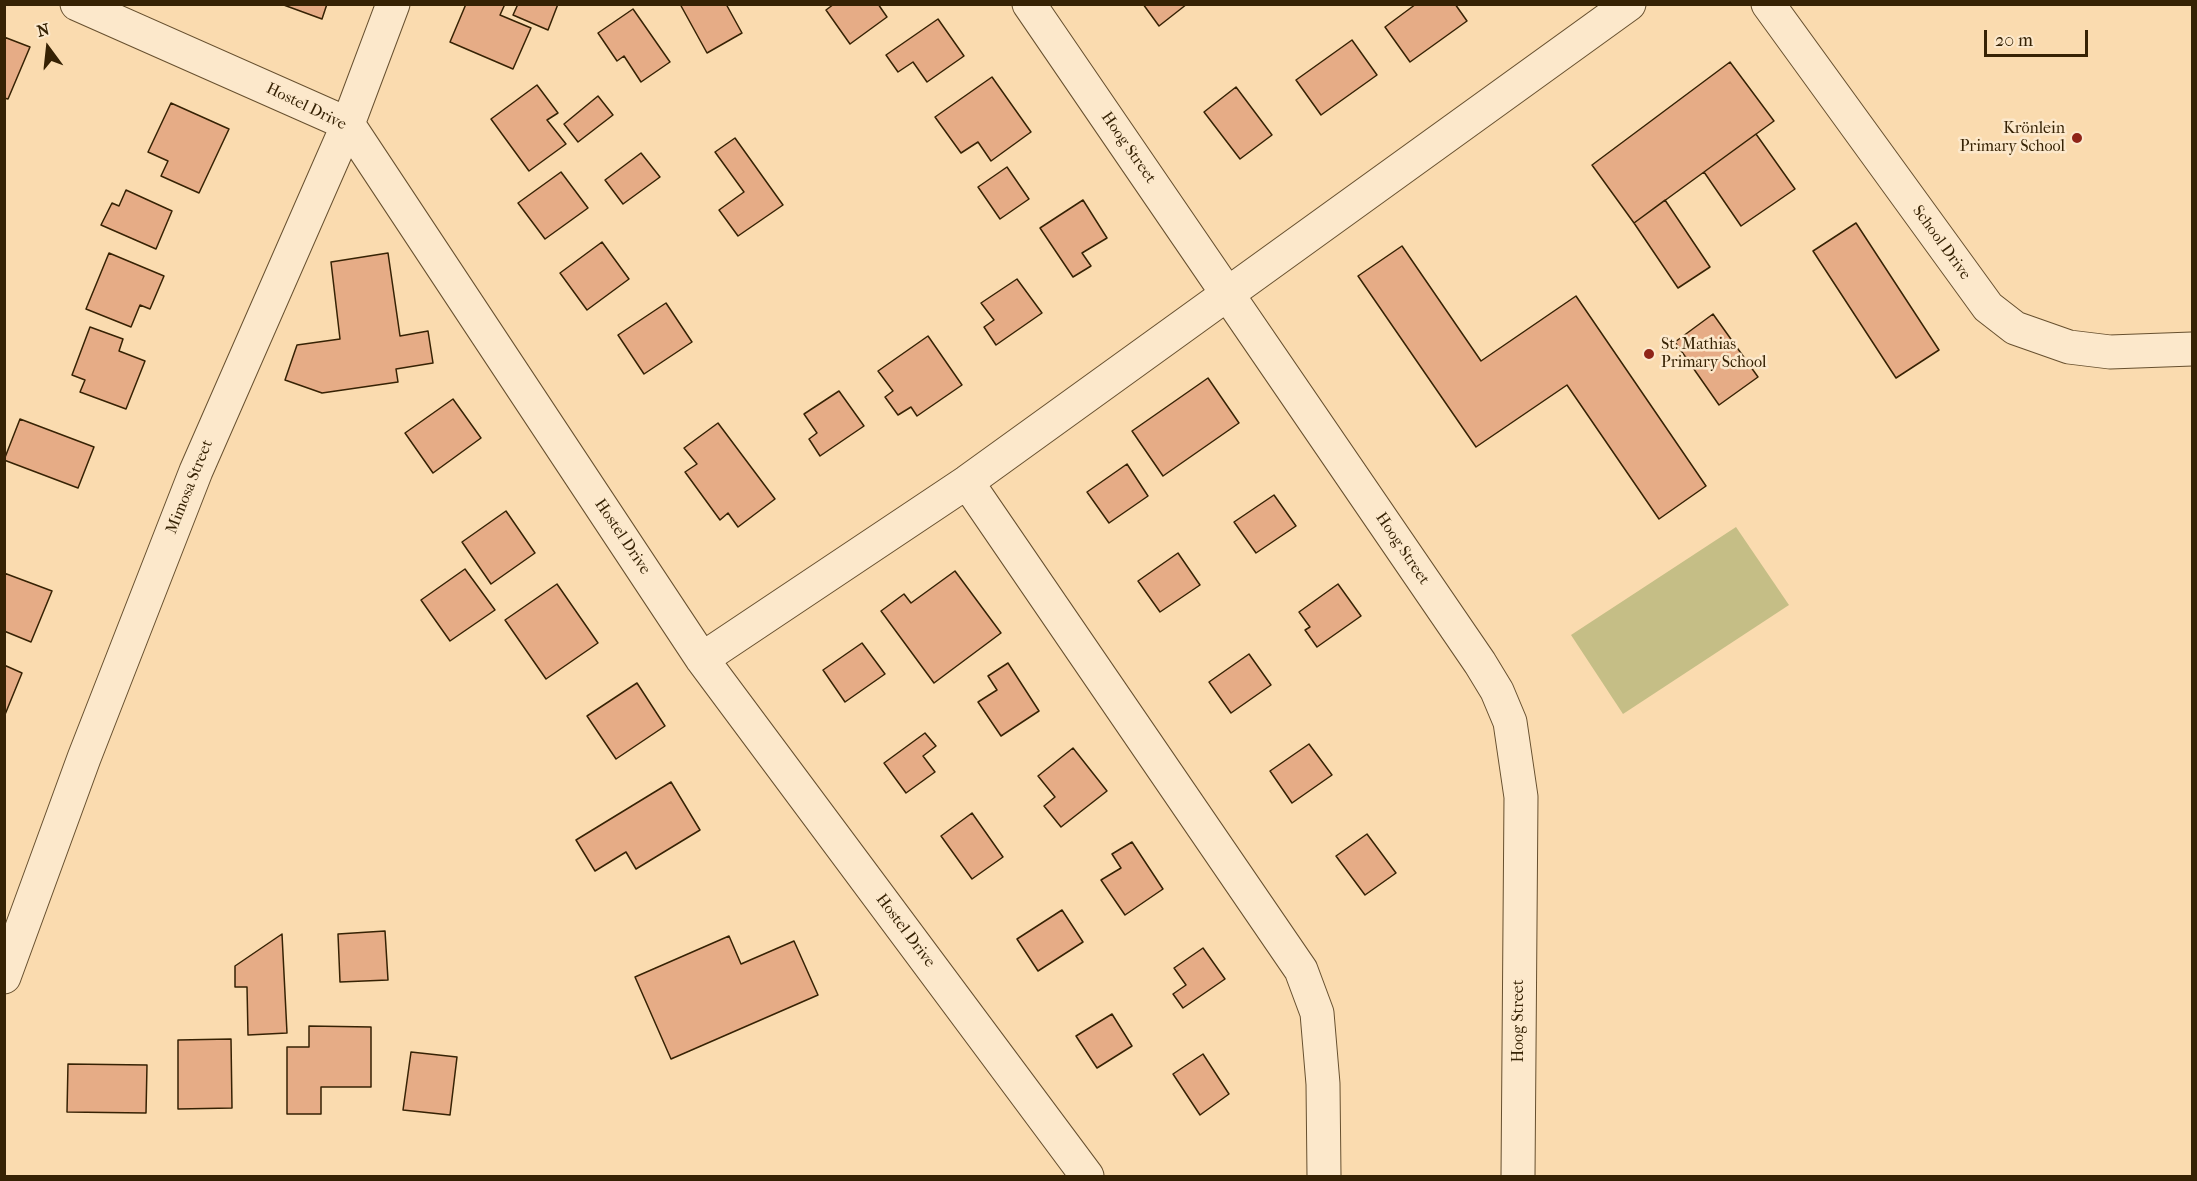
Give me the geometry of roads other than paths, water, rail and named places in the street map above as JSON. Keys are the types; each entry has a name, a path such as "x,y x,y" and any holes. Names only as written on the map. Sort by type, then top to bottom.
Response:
{"street":[{"name":"Hostel Drive","path":"77,4 348,124 702,659 1087,1176"},
{"name":"Mimosa Street","path":"4,977 84,758 196,471 348,124 393,4"},
{"name":"Hoog Street","path":"1029,4 1480,663 1497,691 1510,722 1521,797 1518,1176"},
{"path":"702,659 967,482 1227,292 1629,4"},
{"name":"School Drive","path":"1768,4 1988,307 2015,328 2069,347 2110,352 2193,349"},
{"path":"967,482 1301,970 1317,1013 1323,1084 1324,1176"}],"place":[{"name":"Krönlein Primary School","path":"2077,138"},
{"name":"St. Mathias Primary School","path":"1649,354"}]}
